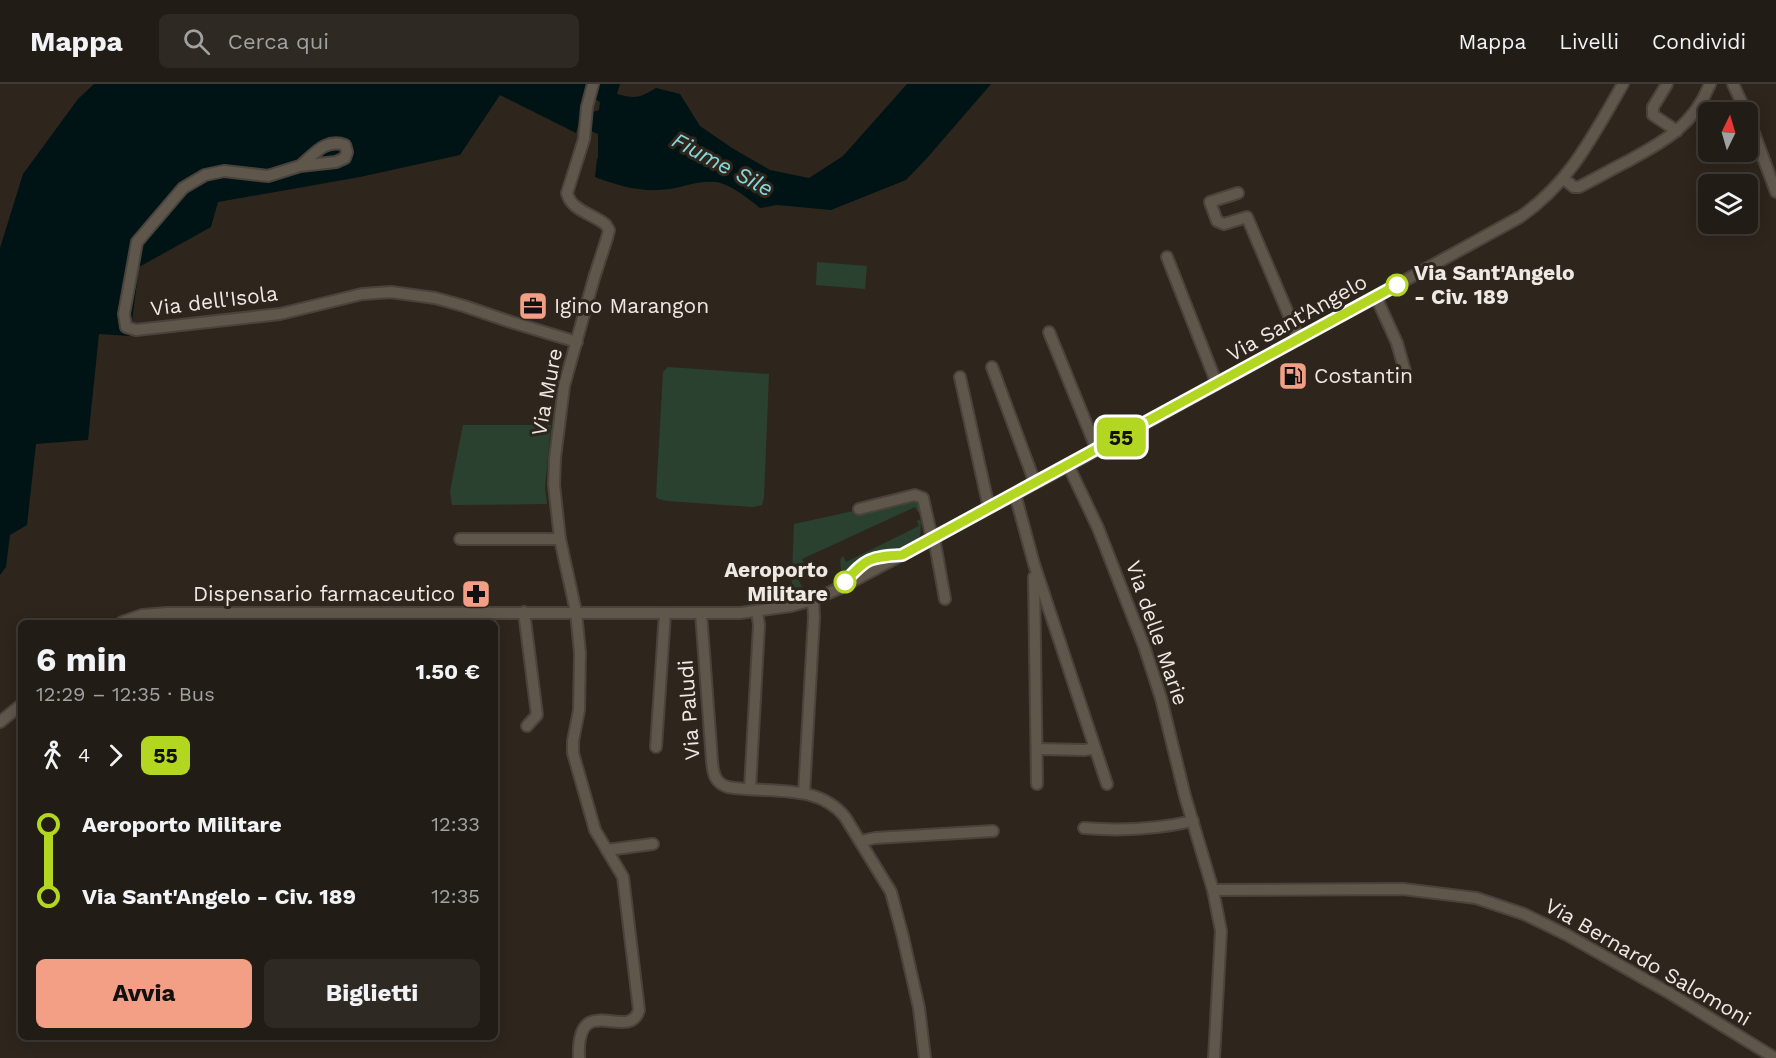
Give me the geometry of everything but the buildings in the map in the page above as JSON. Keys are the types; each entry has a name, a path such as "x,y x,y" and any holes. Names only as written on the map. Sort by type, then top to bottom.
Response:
{"street":[{"name":"Via Mure","path":"579,1058 579,1038 585,1026 593,1022 628,1021 636,1017 639,1010 624,883 620,871 595,830 573,753 579,710 580,653 576,612 560,539 555,485 556,450 564,386 609,230 603,222 575,206 568,196 568,186 585,134 587,107 593,84"},
{"name":"Via Sant'Angelo","path":"134,620 159,613 236,618 324,618 524,612 757,612 813,600 840,588 1097,450 1520,217 1564,179 1623,84"},
{"path":"1667,84 1653,107 1653,115 1677,131"},
{"path":"1564,179 1574,187 1579,187 1663,141 1677,131 1697,110 1710,84"},
{"path":"1733,84 1741,102"},
{"path":"1758,144 1776,192"},
{"name":"Via dell'Isola","path":"300,166 268,176 224,171 205,175 183,188 137,242 124,314 126,327 136,330 280,314 362,294 391,292 435,298 577,342"},
{"path":"1238,193 1210,202 1217,221 1224,224 1247,218 1299,339"},
{"path":"1167,257 1217,384"},
{"path":"1376,297 1397,343 1405,371"},
{"path":"1049,332 1097,450"},
{"path":"992,367 1035,483"},
{"path":"960,377 989,508"},
{"name":"Via delle Marie","path":"1068,465 1098,528 1144,646 1161,698 1213,890 1221,931 1214,1058"},
{"path":"1015,494 1034,564 1107,784"},
{"path":"859,508 915,495 921,496 934,538 945,598"},
{"path":"460,539 560,539"},
{"path":"1034,564 1037,784"},
{"path":"804,793 813,600"},
{"path":"524,612 537,715 527,726"},
{"path":"750,789 759,625 757,612"},
{"path":"656,747 665,613"},
{"name":"Via Paludi","path":"701,613 714,774 718,783 735,789 804,793 836,807 845,817 891,892 920,1008 925,1058"},
{"path":"0,722 18,707"},
{"path":"1037,749 1085,750 1095,748"},
{"path":"1084,828 1173,826 1193,821"},
{"path":"861,841 875,838 993,831"},
{"path":"607,850 653,844"},
{"name":"Via Bernardo Salomoni","path":"1213,890 1403,889 1476,898 1524,914 1568,934 1775,1058"}],"green space":[{"path":"817,262 867,266 865,289 816,285"},
{"path":"668,367 769,374 762,505 753,507 667,501 656,497 663,372"},
{"path":"463,425 551,425 545,487 547,504 452,505 450,491"},
{"path":"917,499 922,509 918,512 915,507 802,559 804,564 798,573 800,583 805,590 809,591 828,585 841,577 840,560 843,556 846,562 919,526 918,520 921,521 918,539 898,550 876,552 860,560 834,585 791,599 794,524"}],"water":[{"name":"Fiume Sile","path":"94,84 620,84 617,94 629,97 641,96 656,88 680,94 700,126 732,148 770,170 809,178 843,156 907,84 991,84 906,180 831,210 777,205 760,208 732,188 715,182 650,190 622,186 595,177 598,134 578,126 576,133 500,95 460,155 360,177 218,202 211,227 139,267 130,336 99,334 88,440 36,444 27,525 10,535 6,567 0,575 0,248 23,174 78,99","holes":["585,93 600,102 599,110 590,113 582,107"]}],"bus line":[{"name":"55","path":"845,582 861,564 876,557 902,555 1397,285"}],"place":[{"name":"Via Sant'Angelo - Civ. 189","path":"1397,285"},
{"name":"Igino Marangon","path":"533,306"},
{"name":"Costantin","path":"1293,376"},
{"name":"Aeroporto Militare","path":"845,582"},
{"name":"Dispensario farmaceutico","path":"476,594"}]}
